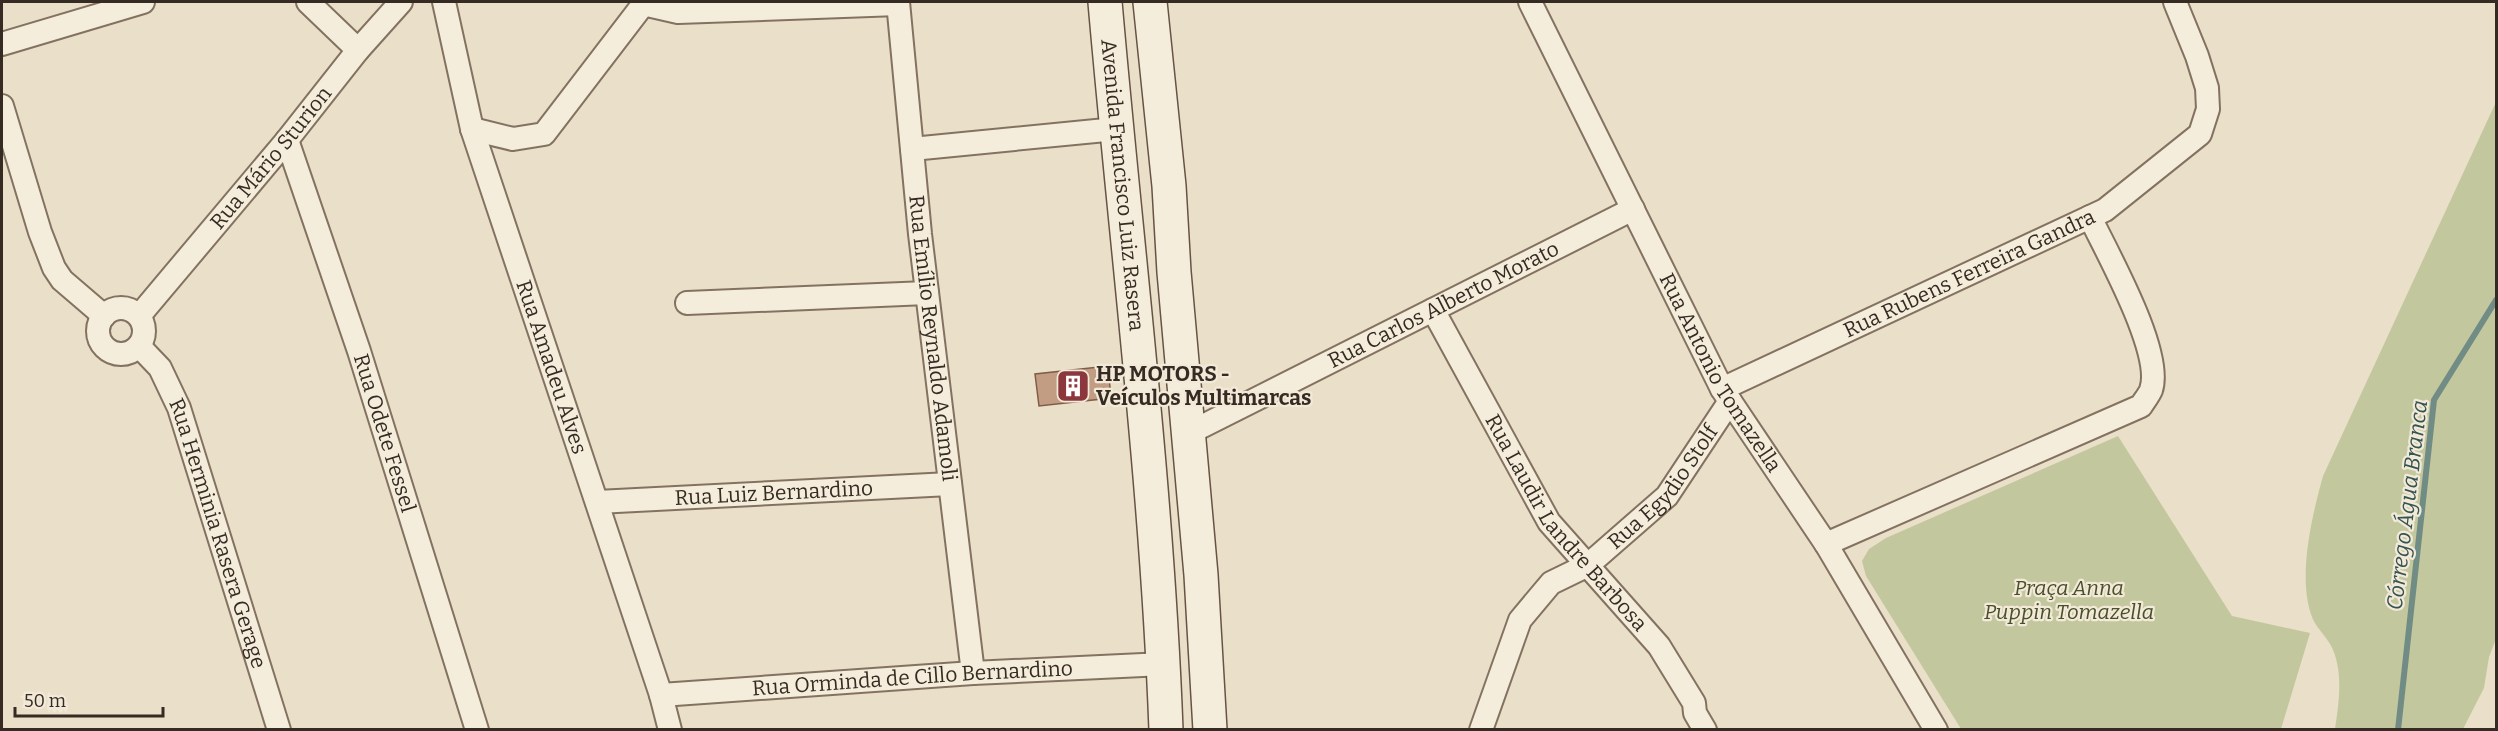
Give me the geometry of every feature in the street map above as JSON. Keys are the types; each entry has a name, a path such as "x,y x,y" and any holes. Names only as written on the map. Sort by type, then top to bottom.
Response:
{"street":[{"path":"2,44 143,2"},
{"path":"308,2 358,50"},
{"name":"Rua Mário Sturion","path":"139,316 287,140 358,50 401,2"},
{"name":"Rua Amadeu Alves","path":"444,2 472,129 661,695 670,729"},
{"name":"Avenida Francisco Luiz Rasera","path":"1105,2 1142,370 1164,664 1166,729"},
{"path":"1127,2 1154,292 1142,370"},
{"name":"Avenida Francisco Luiz Rasera","path":"1150,2 1169,186 1174,272 1208,669 1210,729"},
{"name":"Rua Antonio Tomazella","path":"1530,2 1726,395 1826,544 1936,729"},
{"name":"Rua Rubens Ferreira Gandra","path":"1726,395 2105,210 2200,134 2208,109 2207,88 2175,2"},
{"path":"472,129 513,139 544,134 644,3 678,12 898,3"},
{"name":"Rua Emílio Reynaldo Adamoli","path":"898,3 927,293 973,673"},
{"path":"2,106 40,232 54,268 62,280 104,316"},
{"path":"912,149 1116,129"},
{"name":"Rua Odete Fessel","path":"287,140 359,351 477,729"},
{"name":"Rua Carlos Alberto Morato","path":"1188,433 1633,209"},
{"path":"1826,544 2142,406 2151,390 2153,373 2150,352 2140,324 2090,217"},
{"path":"687,303 927,293"},
{"path":"117,308 133,311 139,316 145,331 139,346 126,354 117,354 104,346 98,331 104,316 117,308"},
{"name":"Rua Laudir Landre Barbosa","path":"1433,310 1549,522 1659,646 1694,703 1697,724"},
{"name":"Rua Herminia Rasera Gerage","path":"139,346 159,368 171,387 179,408 279,729"},
{"name":"Rua Egydio Stolf","path":"1481,729 1520,620 1551,583 1588,565 1667,496 1726,395"},
{"name":"Rua Luiz Bernardino","path":"597,502 950,484"},
{"name":"Rua Orminda de Cillo Bernardino","path":"661,695 973,673 1164,664"}],"green space":[{"path":"2496,102 2496,639 2489,657 2484,688 2463,729 2335,729 2339,697 2337,664 2330,644 2312,617 2306,584 2308,546 2323,476"},
{"name":"Praça Anna Puppin Tomazella","path":"2118,436 2232,616 2310,633 2281,729 1961,729 1866,576 1862,561 1869,549 1886,538"}],"building":[{"name":"HP MOTORS - Veículos Multimarcas","path":"1108,366 1111,398 1039,406 1035,374"}],"waterway":[{"name":"Córrego Água Branca","path":"2398,730 2434,400 2496,300"}],"place":[{"name":"HP MOTORS - Veículos Multimarcas","path":"1073,386"}]}
